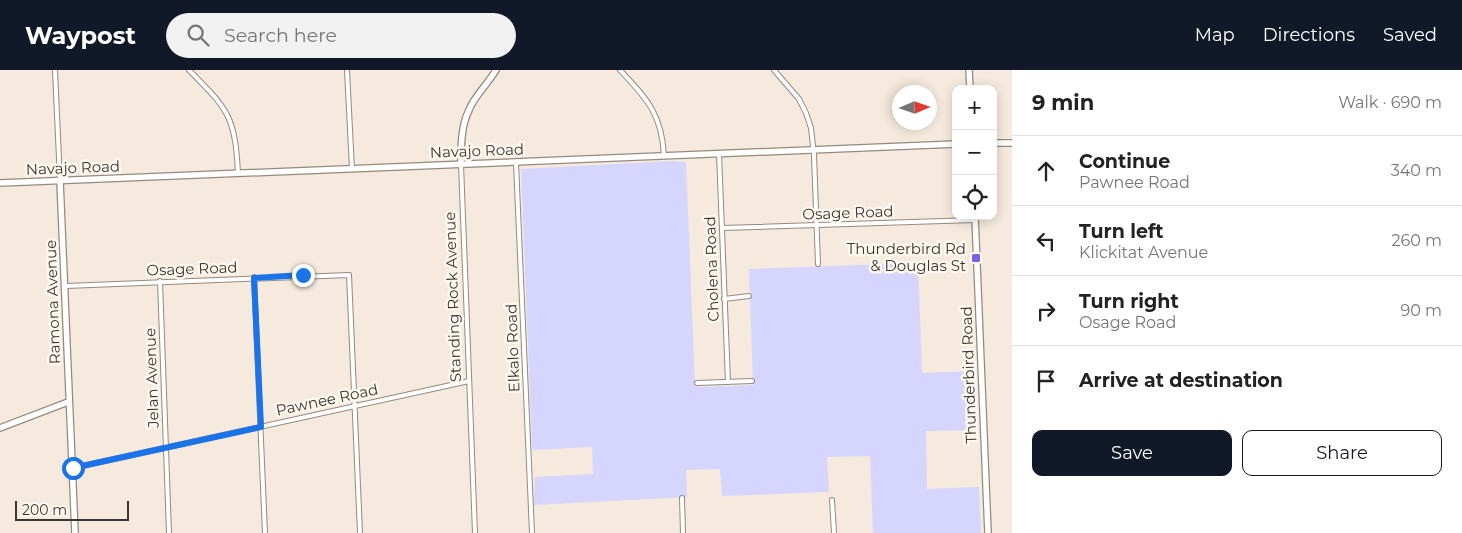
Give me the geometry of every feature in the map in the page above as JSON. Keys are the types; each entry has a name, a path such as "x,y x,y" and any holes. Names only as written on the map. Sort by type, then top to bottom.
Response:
{"main road":[{"name":"Standing Rock Avenue","path":"460,164 462,134 469,108 496,70"},
{"path":"969,70 970,85"},
{"path":"997,143 1012,142"},
{"name":"Navajo Road","path":"0,183 952,144"},
{"name":"Ramona Avenue","path":"60,181 66,286 68,402 75,533"},
{"name":"Thunderbird Road","path":"975,220 988,533"},
{"path":"0,428 68,402"}],"street":[{"name":"Ramona Avenue","path":"55,70 60,181"},
{"path":"189,70 216,98 229,118 236,148 238,174"},
{"path":"347,70 352,169"},
{"path":"620,70 648,101 655,112 662,134 664,156"},
{"path":"774,70 792,89 803,106 811,128 814,150 818,264"},
{"name":"Cholena Road","path":"719,154 728,382"},
{"name":"Elkalo Road","path":"516,162 532,533"},
{"name":"Standing Rock Avenue","path":"460,164 476,533"},
{"name":"Osage Road","path":"722,228 816,226 952,219"},
{"name":"Osage Road","path":"66,286 349,275 355,406"},
{"path":"254,278 265,533"},
{"name":"Jelan Avenue","path":"160,282 169,533"},
{"path":"724,299 749,296"},
{"name":"Pawnee Road","path":"73,468 469,381"},
{"path":"697,383 752,381"},
{"path":"355,406 360,533"},
{"path":"682,498 683,533"},
{"path":"832,500 833,533"}],"shaded area":[{"path":"673,161 686,162 695,387 753,385 749,269 918,263 922,373 974,371 977,430 926,431 927,489 979,487 981,533 873,533 870,456 827,457 829,492 722,496 720,469 686,470 687,497 534,505 535,477 593,474 592,447 533,450 521,169"}],"place":[{"name":"Thunderbird Rd & Douglas St","path":"976,258"}],"route":[{"path":"73,468 261,427 254,278 303,275"}]}
